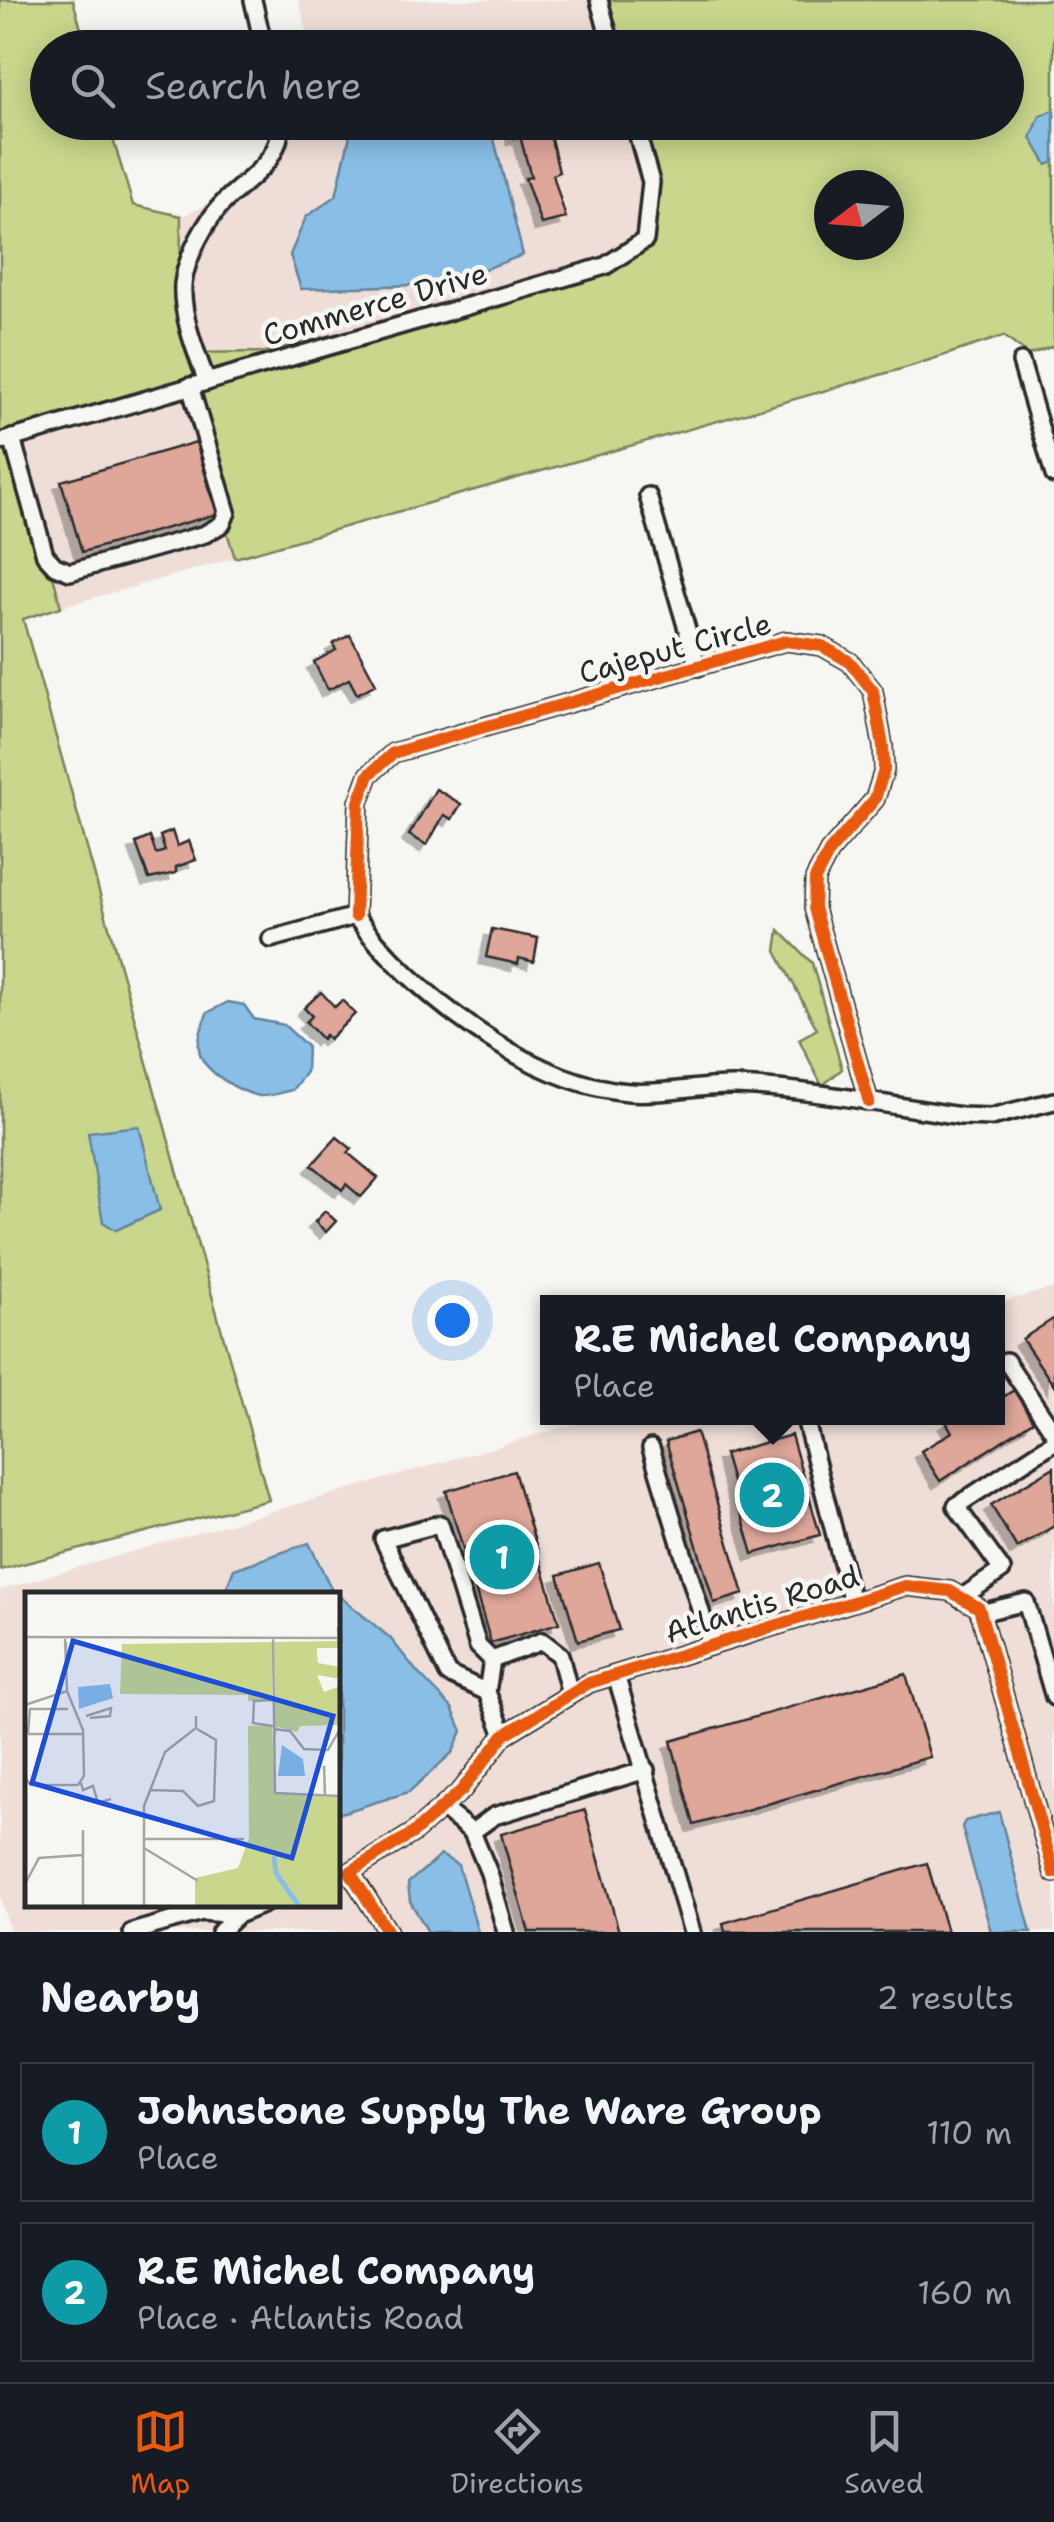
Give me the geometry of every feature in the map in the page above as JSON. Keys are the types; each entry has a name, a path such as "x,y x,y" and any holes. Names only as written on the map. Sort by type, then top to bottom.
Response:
{"street":[{"path":"252,0 260,30"},
{"path":"598,0 607,30"},
{"path":"6,440 45,555 55,566 70,572 205,534 222,524 227,512 199,384 183,285 189,261 222,204 275,153 277,140"},
{"name":"Commerce Drive","path":"6,440 606,266 645,240 651,182 639,140"},
{"path":"1022,362 1054,474"},
{"path":"648,496 698,666"},
{"name":"Cajeput Circle","path":"355,916 359,802 369,774 393,754 786,641 822,646 850,662 873,691 884,770 875,800 829,852 814,879 814,908 869,1102"},
{"path":"270,939 355,916 378,946 464,1022 518,1057 579,1082 630,1092 734,1086 961,1116 991,1116 1054,1101"},
{"path":"1006,1361 1054,1433"},
{"path":"808,1425 852,1602"},
{"path":"961,1598 1002,1570 956,1506 1054,1442"},
{"path":"651,1448 711,1645"},
{"path":"487,1692 448,1674 382,1540 440,1524 478,1646 492,1660"},
{"name":"Atlantis Road","path":"388,1932 344,1874 413,1833 442,1808 462,1790 504,1735 589,1683 905,1586 950,1591 980,1612"},
{"path":"1054,1697 1026,1602 980,1612 1054,1873"},
{"path":"492,1660 542,1641 560,1655 570,1694"},
{"path":"492,1660 487,1692 504,1735"},
{"path":"616,1674 692,1932"},
{"path":"472,1832 494,1816 646,1770"},
{"path":"442,1808 472,1832 506,1932"},
{"path":"220,1932 237,1915 257,1907"},
{"path":"132,1932 202,1912 237,1915"}],"shaded area":[{"path":"298,0 589,0 598,30 307,30"},
{"path":"282,140 349,140 336,196 306,217 522,254 494,140 630,140 641,180 637,236 586,263 370,326 266,352 186,353 180,286 181,217 257,180"},
{"path":"185,396 235,558 61,607 19,444"},
{"path":"1054,1288 1054,1932 10,1932 0,1896 0,1590 571,1425 1005,1425 1005,1301"}],"green space":[{"path":"0,0 73,0 81,30 30,30 30,140 113,140 133,205 181,216 180,286 186,353 266,352 370,326 0,434"},
{"path":"608,0 1054,0 1054,346 1028,355 1004,336 908,367 235,558 185,396 608,273 654,240 659,179 648,140 1024,140 1024,30 616,30"},
{"path":"19,444 61,607 23,619 269,1500 0,1570 0,450"},
{"path":"779,930 812,963 842,1069 822,1086 799,1039 817,1029 776,951"}],"water":[{"path":"1054,110 1054,162 1047,165 1031,138 1040,116"},
{"path":"349,140 494,140 523,255 445,284 301,289 290,255 306,217 336,196"},
{"path":"228,1002 244,1005 254,1019 284,1025 307,1046 306,1072 292,1090 267,1096 251,1094 225,1081 203,1061 199,1044 207,1013"},
{"path":"139,1126 160,1210 116,1230 103,1222 88,1132"},
{"path":"309,1543 334,1592 225,1592 234,1569"},
{"path":"340,1597 390,1638 452,1708 462,1731 453,1752 409,1792 340,1813"},
{"path":"999,1812 1031,1932 991,1932 962,1827 965,1821"},
{"path":"441,1855 458,1865 478,1932 428,1932 410,1901 408,1883"}],"building":[{"path":"521,140 551,140 559,172 553,175 566,218 541,224 525,178 531,177"},
{"path":"196,442 217,514 82,552 61,481"},
{"path":"350,635 376,684 357,694 349,679 328,690 314,662 336,650 333,644"},
{"path":"436,789 461,804 452,819 444,815 427,845 409,835"},
{"path":"172,831 177,846 189,841 196,860 176,867 176,873 149,879 136,843 150,837 156,854 165,851 160,836"},
{"path":"492,929 538,938 534,962 519,958 518,964 486,957"},
{"path":"321,992 335,1007 342,1000 355,1014 329,1039 325,1035 322,1039 306,1022 312,1016 304,1008"},
{"path":"337,1137 352,1149 348,1153 378,1178 361,1197 346,1184 342,1190 312,1165"},
{"path":"325,1211 336,1221 326,1232 315,1222"},
{"path":"1054,1320 1054,1386 1022,1339"},
{"path":"1014,1390 1033,1421 940,1481 921,1451 952,1432 948,1425 1005,1425 1005,1396"},
{"path":"696,1432 744,1594 714,1603 666,1441"},
{"path":"791,1435 820,1535 753,1554 724,1454"},
{"path":"1054,1467 1054,1526 1017,1548 991,1505"},
{"path":"514,1471 559,1623 491,1643 446,1491"},
{"path":"599,1563 619,1630 578,1641 558,1575"},
{"path":"906,1674 930,1757 694,1825 671,1741"},
{"path":"585,1810 619,1932 529,1932 501,1834"},
{"path":"927,1863 947,1932 725,1932 723,1923"}],"cycle path":[{"path":"355,916 359,802 369,775 393,753 786,641 822,646 850,662 873,691 883,746 884,770 875,799 829,852 815,879 814,908 869,1102"},
{"path":"388,1932 350,1872 413,1833 462,1790 504,1735 589,1683 905,1586 950,1591 979,1608 1054,1873"}],"place":[{"name":"R.E Michel Company","path":"772,1495"},
{"name":"Johnstone Supply The Ware Group","path":"502,1557"}]}
